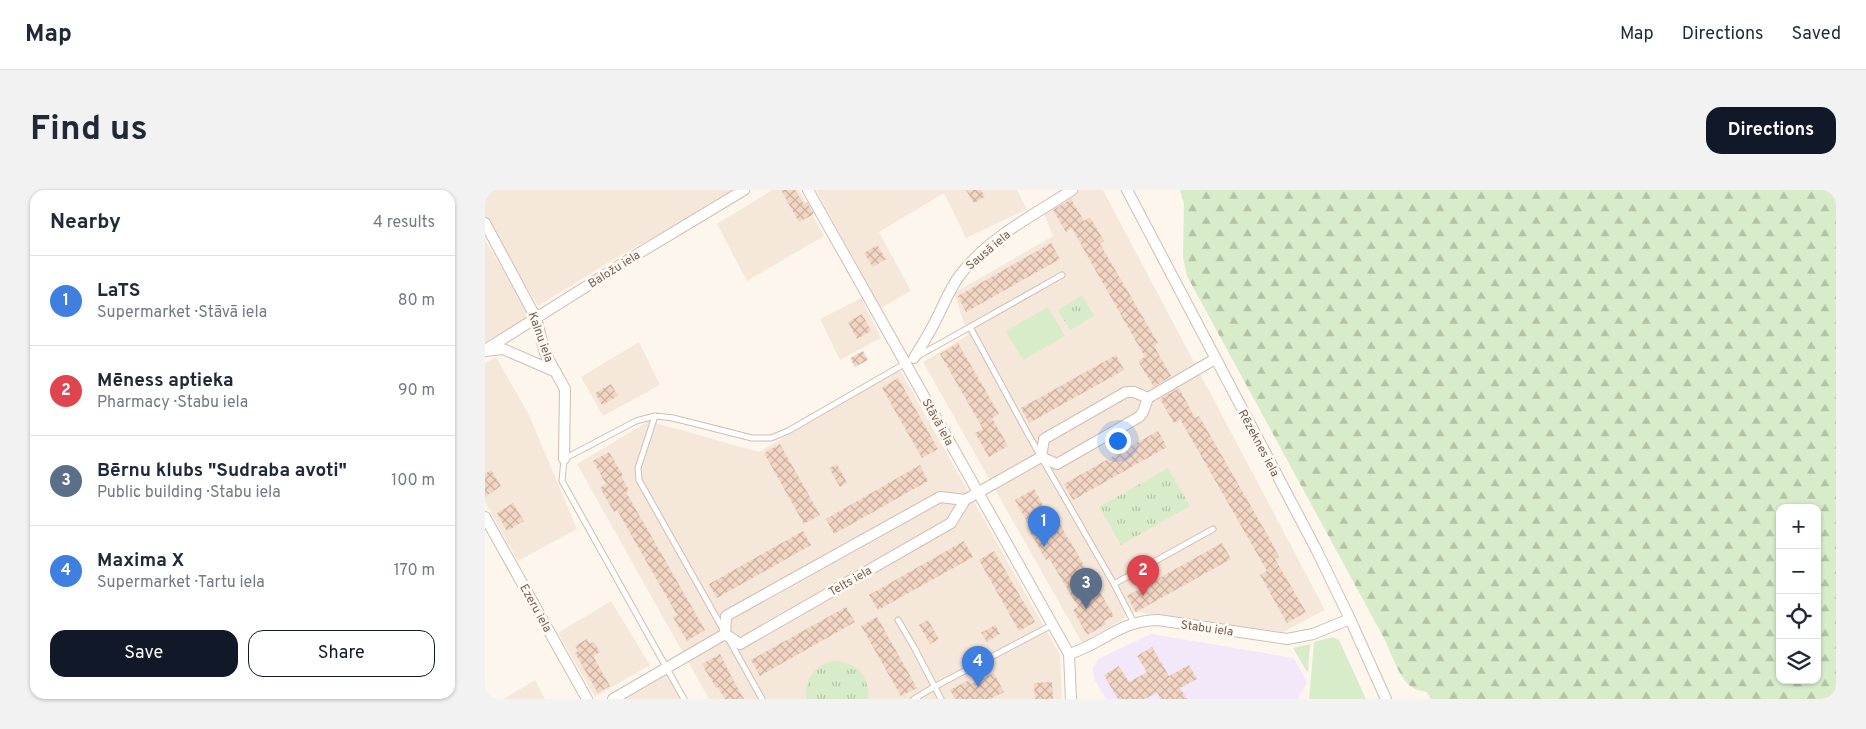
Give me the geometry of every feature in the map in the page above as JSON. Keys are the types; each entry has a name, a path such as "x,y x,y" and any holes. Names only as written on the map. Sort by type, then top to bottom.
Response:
{"street":[{"name":"Baložu iela","path":"485,350 744,190"},
{"name":"Stāvā iela","path":"808,190 1069,654"},
{"name":"Sausā iela","path":"914,358 960,275 976,258 1004,235 1072,190"},
{"name":"Rēzeknes iela","path":"1127,190 1316,549 1386,699"},
{"name":"Kalnu iela","path":"485,223 536,318 545,353 565,389 563,459"},
{"path":"485,350 503,349 556,372"},
{"path":"1148,398 1134,392 1126,392 1044,438 1041,457 1057,464 1139,417 1148,398 1215,359"},
{"name":"Telts iela","path":"725,634 741,644 951,523 965,500 1041,457"},
{"path":"613,699 725,634 726,616 940,497 965,500"},
{"name":"Ezeru iela","path":"485,517 587,699"},
{"name":"Stabu iela","path":"1069,654 1083,650 1124,626 1157,620 1287,639 1313,634 1350,619"},
{"path":"1069,654 1071,699"}],"lane":[{"path":"684,699 562,481 563,459 636,421 655,416 673,418 752,438 771,438 788,431 1062,275"},
{"path":"970,327 1134,623"},
{"path":"655,416 638,468 639,480 762,699"},
{"path":"1114,584 1213,530"},
{"path":"898,620 941,699"},
{"path":"914,699 1052,625"}],"shaded area":[{"path":"485,190 736,190 676,226 624,253 538,306 485,219"},
{"path":"772,190 799,190 824,236 747,281 717,224"},
{"path":"816,190 1017,190 1027,209 966,238 944,193 879,232 911,291 881,308"},
{"path":"1077,190 1103,190 1325,610 1283,632 1136,612 1082,643 923,362 968,335 954,293 1053,236 1043,211"},
{"path":"485,240 532,316 485,345"},
{"path":"861,298 881,338 840,360 820,319"},
{"path":"639,342 660,385 603,416 581,377"},
{"path":"496,357 529,415 577,529 518,561 485,502 485,363"},
{"path":"900,370 1060,655 1062,699 709,699 577,464 649,421 759,452"},
{"path":"611,601 650,665 595,697 558,633"},
{"path":"1151,634 1294,658 1307,682 1298,699 1106,699 1094,679 1093,667 1098,659"},
{"path":"666,671 681,699 621,699"},
{"path":"535,680 545,699 504,699"}],"green space":[{"path":"1180,190 1836,190 1836,699 1431,699 1427,692 1412,687 1400,672 1385,640 1187,276 1183,257 1184,203"},
{"path":"1082,295 1094,316 1070,330 1058,310"},
{"path":"1048,307 1065,336 1023,360 1006,331"},
{"path":"1168,468 1190,506 1121,545 1099,507"},
{"path":"1332,637 1339,640 1366,699 1309,699 1314,642"},
{"path":"1310,644 1308,671 1307,672 1293,648"},
{"path":"834,661 849,664 860,672 867,684 868,699 806,699 807,685 812,674 821,666"}],"building":[{"path":"781,190 795,190 804,204 807,202 814,214 799,222"},
{"path":"966,190 981,190 985,197 974,203"},
{"path":"1071,199 1084,221 1090,217 1104,241 1100,244 1158,343 1154,346 1171,376 1154,387 1138,361 1145,357 1072,228 1066,232 1053,210"},
{"path":"1051,243 1060,259 966,312 958,296"},
{"path":"877,245 886,259 873,267 864,253"},
{"path":"862,314 871,331 857,339 848,322"},
{"path":"958,343 999,414 992,418 1008,446 989,457 975,433 983,429 940,354"},
{"path":"863,351 868,360 855,367 850,358"},
{"path":"1116,355 1124,370 1029,423 1021,408"},
{"path":"898,378 938,449 922,458 882,388"},
{"path":"611,384 618,396 602,405 595,393"},
{"path":"1179,388 1195,418 1199,416 1272,543 1279,557 1275,559 1306,612 1287,623 1260,575 1267,571 1180,419 1174,423 1160,399"},
{"path":"1158,431 1167,447 1073,500 1064,484"},
{"path":"780,444 820,515 804,524 764,453"},
{"path":"609,452 623,475 621,476 629,490 626,492 705,630 687,641 673,617 677,615 617,510 614,512 600,488 606,484 593,461"},
{"path":"837,464 847,483 840,487 829,468"},
{"path":"920,465 928,481 834,534 826,519"},
{"path":"491,470 501,486 485,497 485,474"},
{"path":"1034,489 1051,519 1055,516 1114,616 1104,621 1106,624 1087,635 1073,610 1078,607 1049,558 1046,560 1043,555 1015,500"},
{"path":"513,503 524,521 507,531 497,513"},
{"path":"803,531 811,545 717,598 709,584"},
{"path":"964,541 973,557 878,610 869,595"},
{"path":"1222,543 1231,559 1136,612 1127,596"},
{"path":"994,551 1035,622 1019,631 979,560"},
{"path":"846,607 855,622 760,676 751,660"},
{"path":"877,617 917,688 901,696 861,626"},
{"path":"928,620 939,639 930,644 919,625"},
{"path":"995,625 1000,634 987,642 981,633"},
{"path":"587,639 590,644 594,642 600,652 593,656 610,686 598,693 575,653 578,651 575,646"},
{"path":"1152,647 1169,676 1189,665 1197,679 1180,688 1187,699 1161,699 1157,692 1145,699 1118,699 1104,675 1119,666 1129,682 1147,672 1137,656"},
{"path":"720,654 744,699 725,699 702,664"},
{"path":"994,673 1004,692 990,699 955,699 950,690 969,680 971,684"},
{"path":"1052,682 1053,699 1035,699 1034,683"}],"place":[{"name":"LaTS","path":"1044,547"},
{"name":"Mēness aptieka","path":"1143,596"},
{"name":"Bērnu klubs \"Sudraba avoti\"","path":"1086,609"},
{"name":"Maxima X","path":"978,687"}]}
